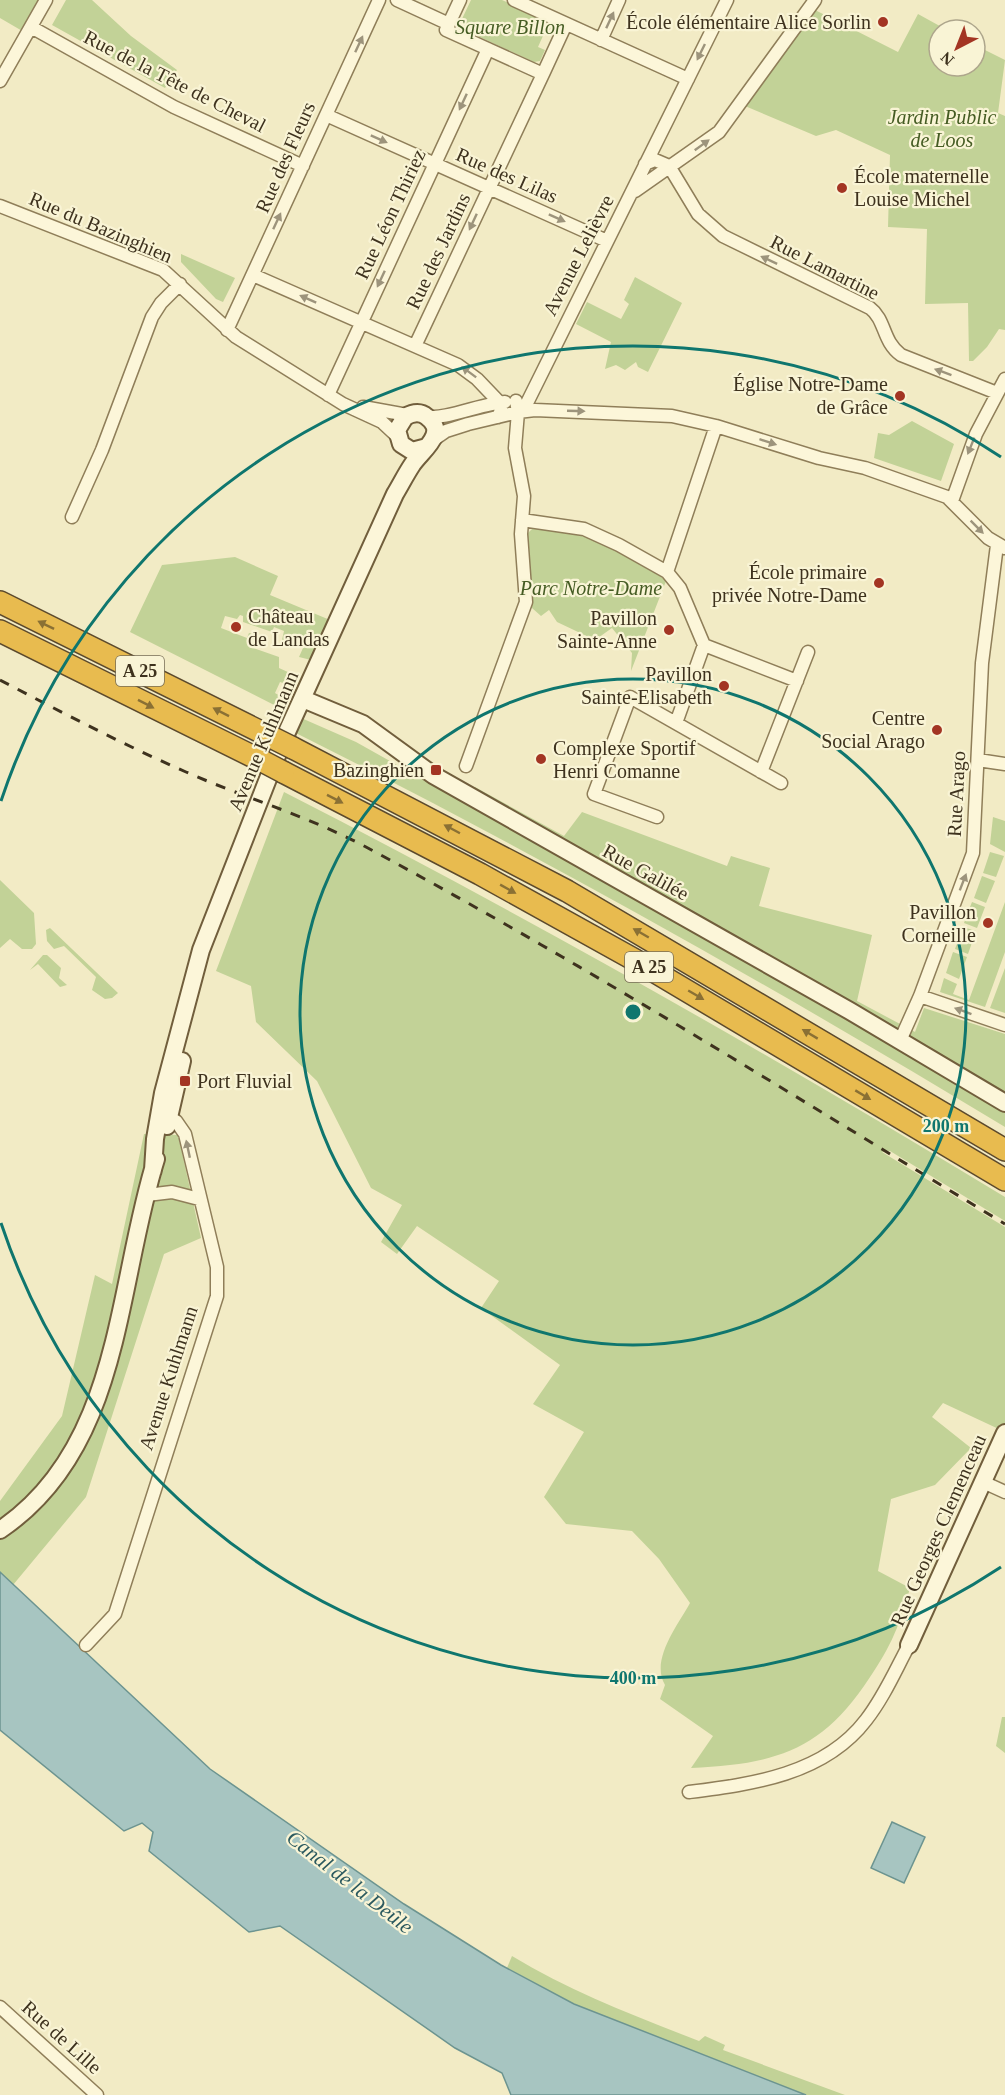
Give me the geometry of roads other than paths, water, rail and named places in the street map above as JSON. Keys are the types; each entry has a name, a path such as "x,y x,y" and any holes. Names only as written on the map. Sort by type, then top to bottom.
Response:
{"highway":[{"name":"A 25","path":"0,602 285,739 576,896 1005,1150"},
{"name":"A 25","path":"0,631 264,762 480,874 635,960 1005,1180"}],"street":[{"path":"0,81 46,0"},
{"name":"Rue des Fleurs","path":"227,330 379,0"},
{"path":"396,0 449,24"},
{"path":"460,0 446,30 543,74 566,24"},
{"path":"514,0 688,79"},
{"path":"601,40 620,0"},
{"name":"Avenue Lelièvre","path":"517,407 525,407 727,0"},
{"path":"624,206 643,183 712,138 725,125 815,0"},
{"name":"Rue de la Tête de Cheval","path":"31,27 180,111 303,166"},
{"name":"Rue Léon Thiriez","path":"328,395 488,49"},
{"name":"Rue des Jardins","path":"415,346 543,74"},
{"name":"Rue des Lilas","path":"326,115 607,241"},
{"path":"661,131 662,149 674,163"},
{"path":"645,164 655,160 674,163"},
{"name":"Rue Lamartine","path":"674,163 698,214 723,236 870,308 877,313 889,344 908,359 997,393"},
{"name":"Rue du Bazinghien","path":"0,206 163,270 227,330 328,395 382,422 399,440"},
{"path":"253,275 468,371 499,402 535,410 642,413 716,426 819,458 865,468 940,493 952,501 1001,546"},
{"path":"72,517 102,450 152,316 180,284"},
{"path":"952,501 976,434 1005,379"},
{"name":"Rue du Bazinghien","path":"328,395 362,407 407,415"},
{"path":"499,402 436,418 417,413 407,415 399,424 399,440 412,451 430,444 446,431 498,417 517,407"},
{"path":"498,417 501,410 499,402"},
{"path":"466,766 526,602 521,534 523,488 515,448 517,407"},
{"path":"426,416 434,428 430,444"},
{"path":"667,572 716,426"},
{"name":"Avenue Kuhlmann","path":"395,494 405,458 399,440"},
{"name":"Avenue Kuhlmann","path":"0,1530 19,1516 61,1471 93,1413 106,1369 163,1118 219,908 235,860 285,739 395,494 413,463 430,444"},
{"path":"522,520 584,529 619,545 667,572 680,588 704,645 676,723"},
{"name":"Rue Arago","path":"903,1034 920,996 973,853 982,663 1001,546"},
{"path":"704,645 796,681"},
{"path":"761,772 808,652"},
{"path":"657,817 594,794 630,697 781,783"},
{"name":"Rue Galilée","path":"301,703 422,768 850,1011 1005,1103"},
{"path":"978,760 1005,764"},
{"path":"920,996 1005,1025"},
{"name":"Rue Galilée","path":"850,1011 903,1034 1005,1096"},
{"name":"Avenue Kuhlmann","path":"86,1645 114,1614 213,1315 219,1284 208,1224 199,1199 185,1134 178,1123 163,1118"},
{"path":"147,1194 172,1191 199,1199"},
{"name":"Rue Georges Clemenceau","path":"909,1645 1005,1433"},
{"path":"983,1482 1005,1492"},
{"path":"689,1792 743,1785 787,1774 836,1749 854,1735 872,1713 909,1645"},
{"name":"Rue de Lille","path":"0,2007 97,2095"}],"water":[{"name":"Canal de la Deûle","path":"0,1572 210,1769 404,1904 501,1965 574,2004 806,2095 511,2095 502,2073 455,2048 280,1926 249,1932 149,1851 153,1832 142,1823 124,1831 0,1730"},
{"path":"892,1822 925,1837 904,1883 871,1868"}],"railway":[{"path":"0,680 162,761 322,826 366,847 608,984 1005,1224"}],"place":[{"name":"École élémentaire Alice Sorlin","path":"883,22"},
{"name":"École maternelle Louise Michel","path":"842,188"},
{"name":"Église Notre-Dame de Grâce","path":"900,396"},
{"name":"École primaire privée Notre-Dame","path":"879,583"},
{"name":"Château de Landas","path":"236,627"},
{"name":"Pavillon Sainte-Anne","path":"669,630"},
{"name":"Pavillon Sainte-Elisabeth","path":"724,686"},
{"name":"Centre Social Arago","path":"937,730"},
{"name":"Complexe Sportif Henri Comanne","path":"541,759"},
{"name":"Bazinghien","path":"436,770"},
{"name":"Pavillon Corneille","path":"988,923"},
{"name":"Port Fluvial","path":"185,1081"}],"park label":[{"name":"Square Billon","path":"510,27"},
{"name":"Jardin Public de Loos","path":"942,128"},
{"name":"Parc Notre-Dame","path":"591,588"}]}
